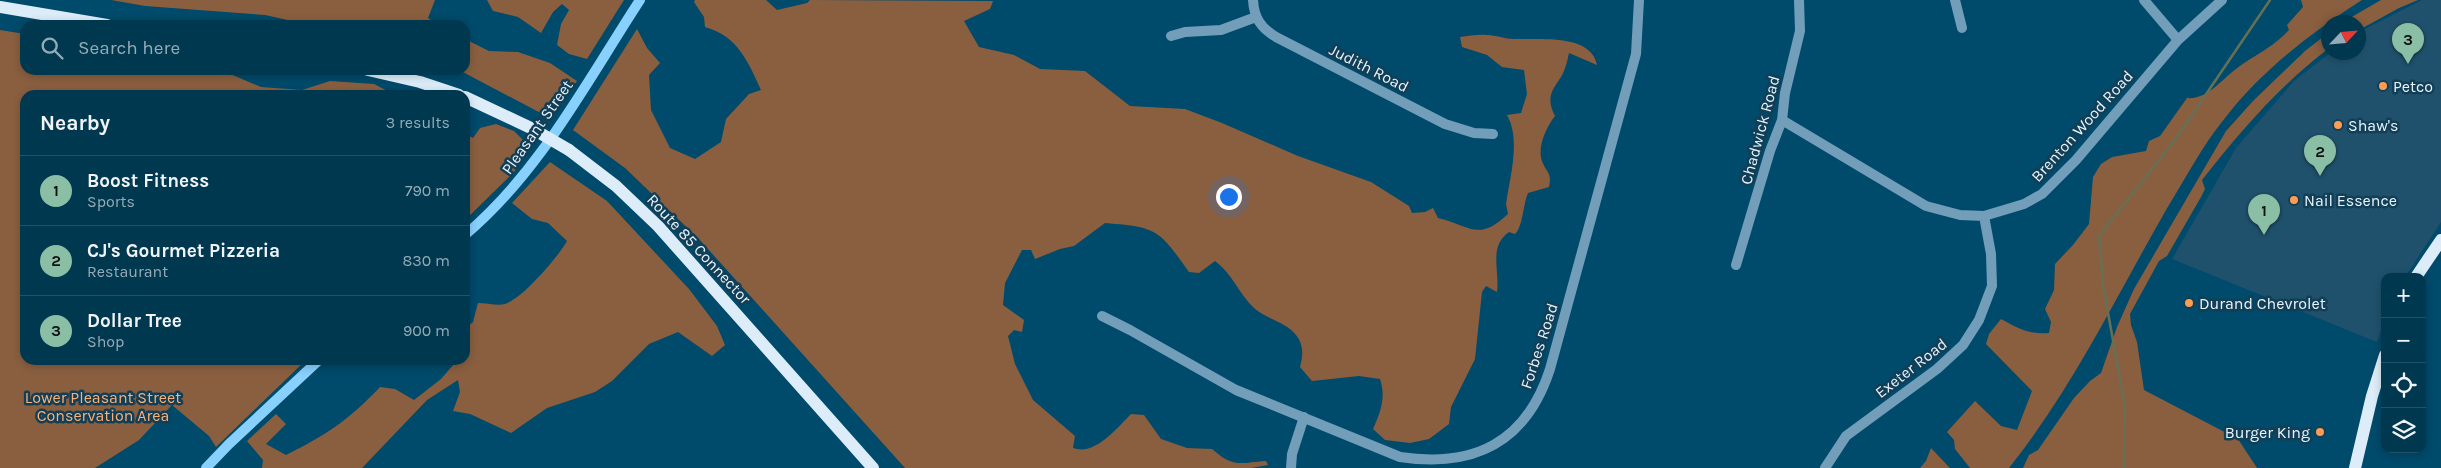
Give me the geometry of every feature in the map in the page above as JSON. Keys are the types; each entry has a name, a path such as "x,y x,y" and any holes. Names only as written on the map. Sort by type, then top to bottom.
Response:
{"main road":[{"path":"0,6 79,20"},
{"path":"390,75 445,90"},
{"name":"Route 85 Connector","path":"470,99 533,129 568,150 616,186 658,226 873,468"},
{"path":"2419,273 2441,240"},
{"path":"2355,468 2370,402 2382,363"}],"street":[{"name":"Pleasant Street","path":"470,230 503,198 538,156 640,0"},
{"path":"1171,36 1185,32 1221,30 1256,17 1253,0"},
{"name":"Forbes Road","path":"1102,316 1236,390 1400,457 1423,460 1456,459 1498,444 1517,426 1537,400 1552,360 1636,54 1639,0"},
{"name":"Chadwick Road","path":"1736,265 1770,151 1782,120 1785,93 1800,31 1800,0"},
{"path":"1955,0 1962,28"},
{"path":"2144,0 2178,40"},
{"name":"Brenton Wood Road","path":"1782,120 1926,206 1960,215 1984,216 2024,204 2042,194 2076,160 2178,40 2222,0"},
{"name":"Judith Road","path":"1256,17 1260,25 1276,37 1445,124 1474,133 1493,134"},
{"name":"Exeter Road","path":"1825,468 1846,436 1937,369 1963,345 1979,320 1992,286 1991,254 1984,216"},
{"path":"206,468 228,444 314,365"},
{"path":"1291,468 1292,454 1304,417"}],"shaded area":[{"path":"2422,0 2441,0 2441,222 2408,273 2381,273 2381,331 2377,342 2172,259 2236,148 2294,81 2321,60 2366,60 2366,28"}],"green space":[{"path":"111,0 435,0 428,18 431,20 288,20 265,15 145,6"},
{"path":"487,0 624,0 587,59 569,54 557,45 561,24 569,10 562,4 553,12 541,33 518,17 493,11"},
{"path":"695,0 766,0 777,10 807,3 810,0 993,1 990,9 964,21 979,47 1014,55 1040,69 1085,71 1130,106 1185,109 1298,156 1371,182 1409,206 1412,213 1425,212 1433,208 1438,218 1474,230 1489,228 1508,214 1506,204 1514,147 1511,125 1507,115 1521,113 1527,94 1524,70 1502,67 1487,55 1462,47 1460,37 1484,35 1511,39 1562,40 1585,48 1593,55 1597,65 1569,53 1564,70 1552,93 1550,101 1555,116 1548,126 1541,150 1542,161 1549,176 1549,187 1528,193 1518,231 1515,234 1509,232 1499,245 1496,259 1497,292 1486,286 1482,292 1475,359 1451,407 1449,424 1429,439 1410,443 1385,440 1373,429 1383,398 1380,379 1359,376 1312,381 1300,367 1302,351 1296,335 1287,327 1254,308 1226,271 1215,261 1199,273 1189,272 1171,247 1156,233 1136,226 1105,223 1074,246 1060,249 1035,259 1031,250 1022,250 1005,283 1003,305 1024,320 1022,332 1014,330 1008,336 1015,364 1033,400 1075,436 1073,448 1089,448 1105,439 1131,414 1144,415 1161,439 1187,448 1212,449 1231,462 1266,461 1268,465 1251,468 905,468 699,239 625,168 573,130 637,29 647,48 660,63 649,75 651,110 670,148 695,159 721,142 726,119 749,94 761,90 746,60 734,44 716,31 705,27 704,17 694,2"},
{"path":"2301,0 2362,0 2340,15 2321,15 2321,28 2271,68 2239,100 2201,151 2073,375 2032,438 2009,468 1970,468 1955,449 1954,440 1947,432 1975,401 2001,426 2017,430 2032,391 1986,344 1989,334 2001,319 2030,332 2049,333 2051,322 2045,309 2054,290 2055,264 2089,224 2093,177 2101,164 2112,157 2146,151 2149,141 2160,136 2187,98 2194,98 2207,93 2236,69 2270,47 2289,30 2287,25 2303,7"},
{"path":"2381,0 2418,0 2366,26 2366,15 2355,15"},
{"name":"Lower Pleasant Street Conservation Area","path":"0,30 20,33 20,75 233,75 261,87 302,90 20,90 20,365 301,365 216,447 209,436 172,405 139,440 95,468 0,468"},
{"path":"2321,38 2321,54 2293,78 2261,110 2202,180 2205,189 2201,197 2167,256 2159,261 2130,314 2131,325 2137,342 2144,390 2238,439 2257,468 2023,468 2029,455 2038,450 2074,398 2090,381 2101,373 2117,327 2134,289 2226,131 2253,101 2305,51"},
{"path":"470,42 489,51 518,52 550,63 577,81 550,118 468,75 470,75"},
{"name":"Lower Pleasant Street Conservation Area","path":"330,81 374,84 385,90 302,90"},
{"path":"496,124 514,131 531,148 514,172 470,215 470,136 473,138 480,128"},
{"path":"550,162 607,201 689,289 717,326 725,345 712,356 678,332 649,344 612,381 595,392 547,408 511,433 470,414 453,411 460,392 458,380 427,400 362,468 262,468 263,460 247,441 276,414 286,424 266,444 286,455 336,426 358,409 380,387 395,389 414,400 441,379 453,365 470,365 470,325 473,322 478,303 502,305 521,294 556,257 567,241 548,223 532,219 512,203"},
{"path":"1931,448 1950,468 1920,468 1926,461"}],"waterway":[{"path":"2124,468 2125,407 2103,285 2099,236 2175,140 2270,0"}],"place":[{"name":"Dollar Tree","path":"2408,64"},
{"name":"Petco","path":"2383,86"},
{"name":"Shaw's","path":"2338,125"},
{"name":"CJ's Gourmet Pizzeria","path":"2320,176"},
{"name":"Nail Essence","path":"2294,200"},
{"name":"Boost Fitness","path":"2264,235"},
{"name":"Durand Chevrolet","path":"2189,303"},
{"name":"Burger King","path":"2320,432"}]}
